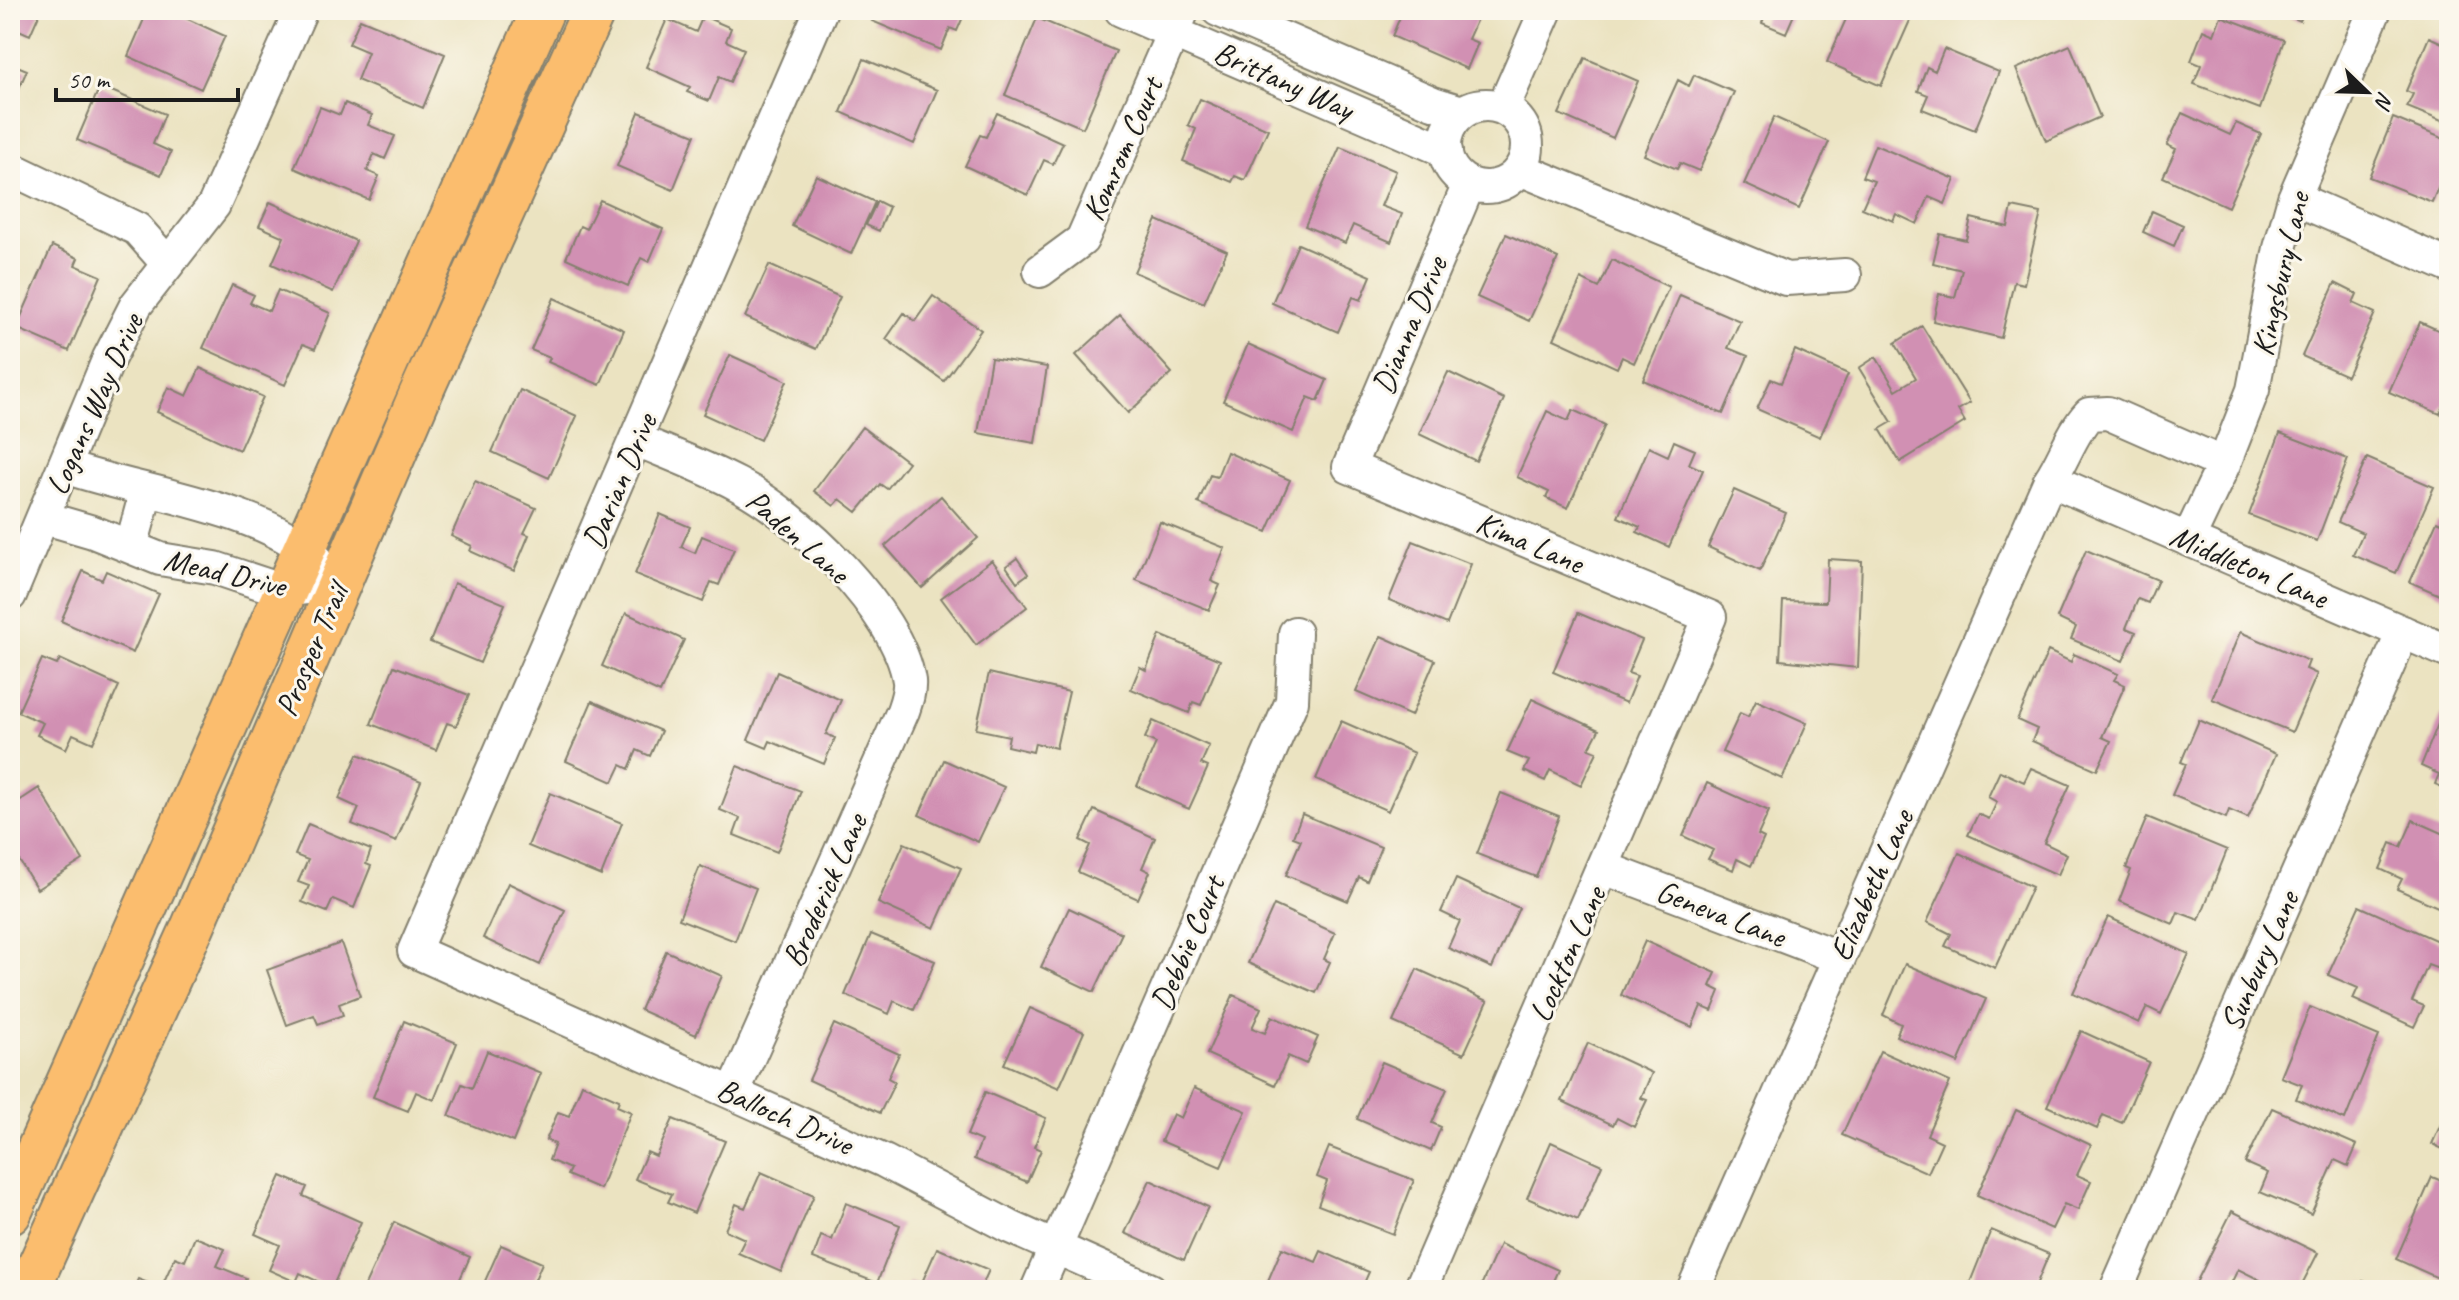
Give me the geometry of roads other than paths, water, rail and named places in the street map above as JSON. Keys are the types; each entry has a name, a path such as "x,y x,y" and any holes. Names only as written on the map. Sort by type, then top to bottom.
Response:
{"main road":[{"name":"Prosper Trail","path":"10,1213 543,10"},
{"name":"Prosper Trail","path":"24,1275 193,926 420,395 594,10"}],"street":[{"name":"Logans Way Drive","path":"10,595 45,518 109,358 136,305 214,205 301,10"},
{"name":"Darian Drive","path":"414,951 821,10"},
{"name":"Brittany Way","path":"1121,10 1178,21 1446,151"},
{"name":"Brittany Way","path":"1218,10 1433,103 1462,112"},
{"path":"1503,108 1546,10"},
{"name":"Kingsbury Lane","path":"2188,540 2224,464 2253,390 2294,198 2375,10"},
{"name":"Komrom Court","path":"1040,271 1082,240 1178,21"},
{"path":"1490,104 1503,108 1524,128 1526,156 1520,169 1498,186 1469,184 1457,175 1446,151 1447,136 1462,112 1490,104"},
{"path":"10,168 137,229 167,263"},
{"path":"1520,169 1786,279 1845,275"},
{"name":"Dianna Drive","path":"1349,467 1469,184"},
{"path":"2294,198 2449,266"},
{"name":"Elizabeth Lane","path":"1693,1290 2050,480 2066,456 2081,423 2089,414 2098,412 2224,464"},
{"name":"Paden Lane","path":"637,440 740,485 806,535 865,595 902,654 910,685"},
{"name":"Mead Drive","path":"65,467 146,492 251,518 304,546 339,584"},
{"name":"Kima Lane","path":"1349,467 1710,617"},
{"name":"Middleton Lane","path":"2050,480 2449,652"},
{"name":"Mead Drive","path":"131,547 146,492"},
{"name":"Mead Drive","path":"45,518 160,559 215,568 284,591 339,584"},
{"name":"Lockton Lane","path":"1420,1290 1710,617"},
{"name":"Sunbury Lane","path":"2116,1290 2403,632"},
{"name":"Debbie Court","path":"1037,1290 1292,701 1295,633"},
{"name":"Broderick Lane","path":"733,1093 903,711 910,685"},
{"name":"Geneva Lane","path":"1604,868 1838,957"},
{"name":"Balloch Drive","path":"414,951 884,1161 1055,1247 1151,1290"}]}
